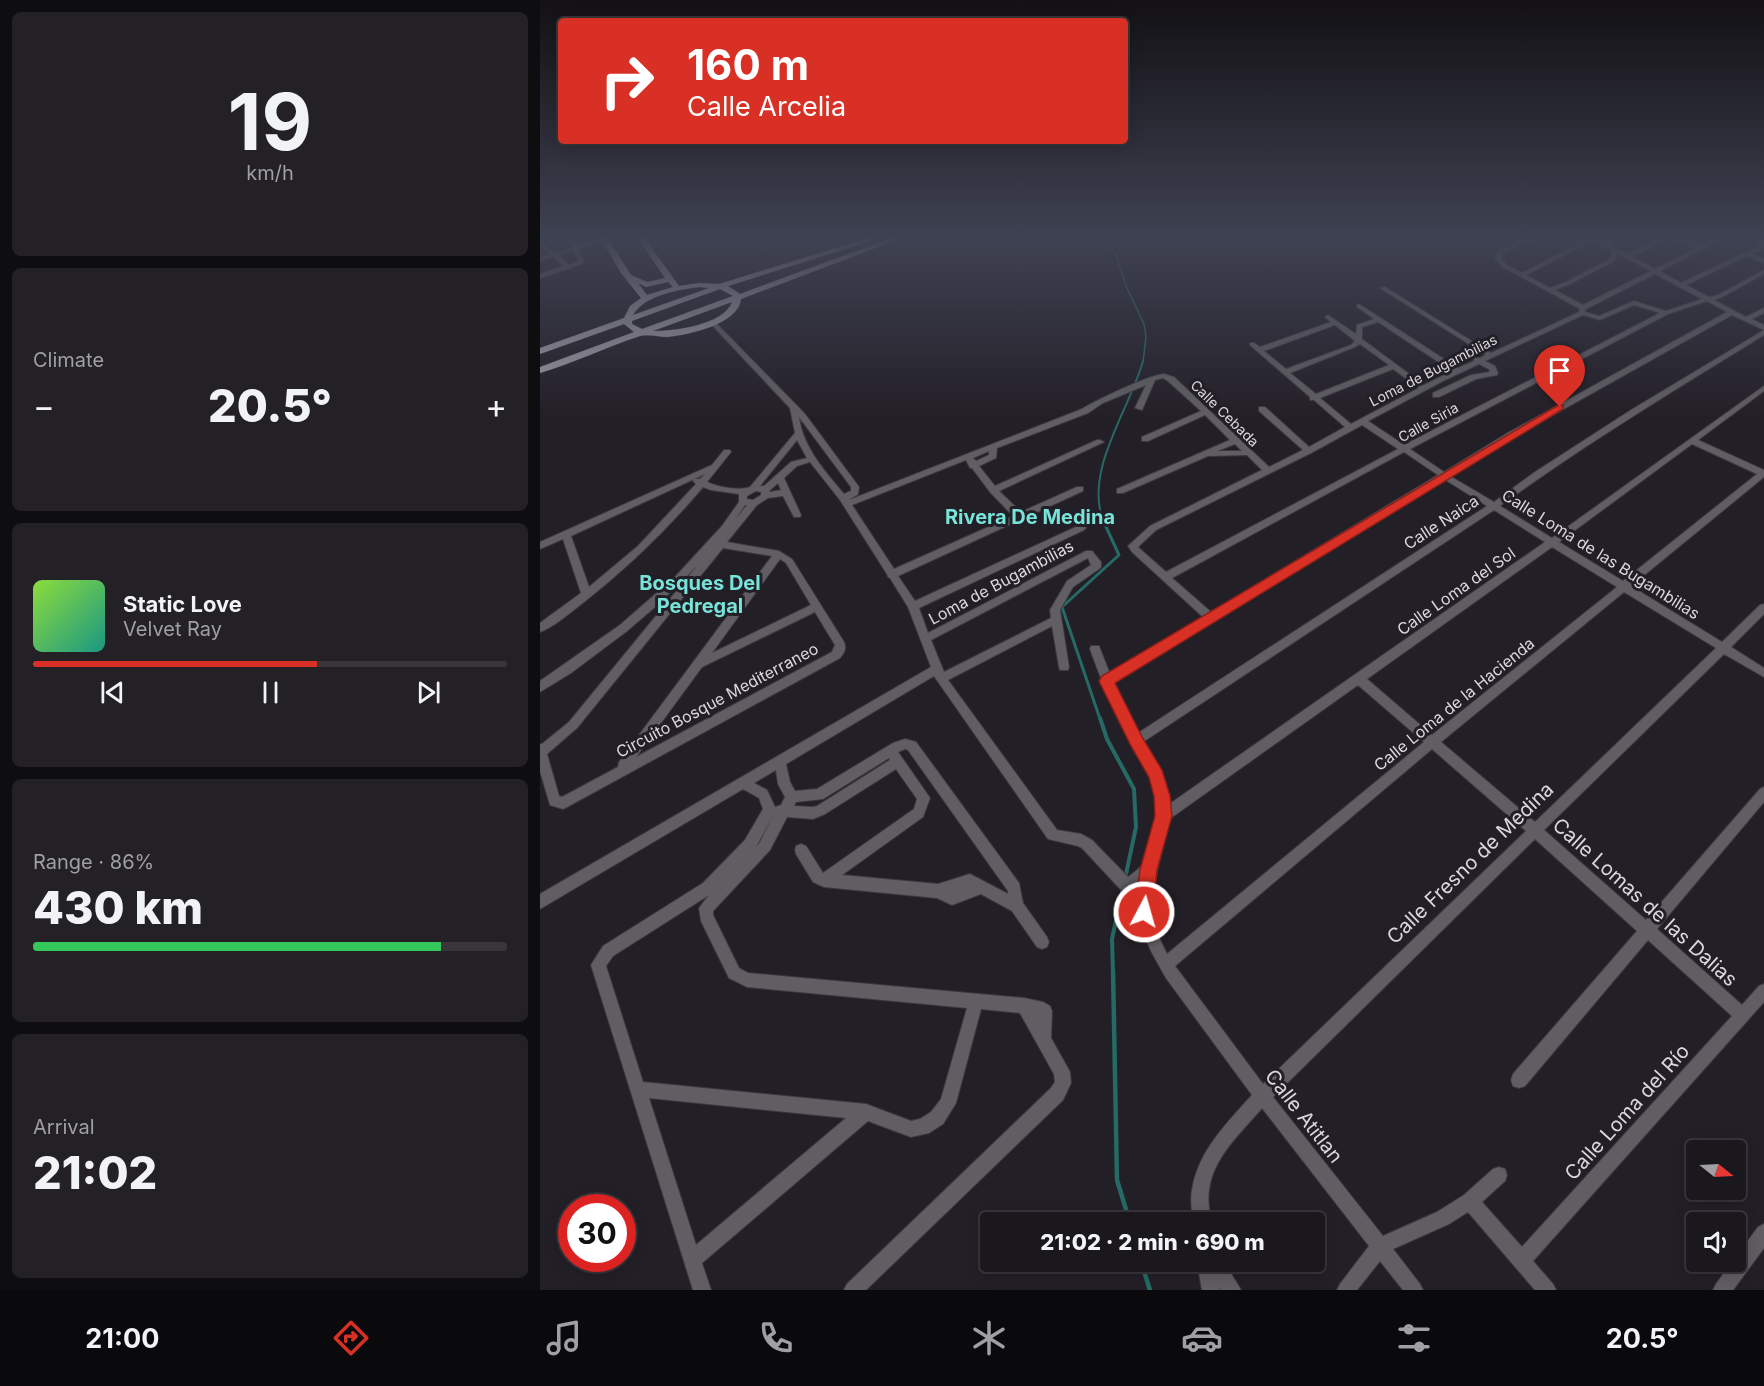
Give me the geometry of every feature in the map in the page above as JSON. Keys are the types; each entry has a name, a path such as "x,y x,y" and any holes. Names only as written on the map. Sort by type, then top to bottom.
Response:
{"main road":[{"path":"651,297 631,310 626,320 629,328 643,332 677,332 713,323 729,314 736,306 738,298"},
{"path":"540,353 690,297"},
{"path":"540,370 738,298"},
{"path":"540,353 584,339 596,340 594,344 540,364"}],"street":[{"path":"1398,297 1490,355"},
{"path":"1562,297 1594,318 1604,317 1632,303 1666,313"},
{"name":"Loma de Bugambilias","path":"1165,577 1135,550 1134,546 1153,528 1308,451 1457,371 1608,297"},
{"path":"1703,297 1764,330"},
{"name":"Calle Siria","path":"1165,577 1666,313 1714,297"},
{"path":"1359,306 1457,371"},
{"path":"1747,320 1764,310"},
{"path":"1107,681 1528,425 1732,312"},
{"path":"724,334 724,325 729,314"},
{"path":"1328,317 1424,388"},
{"path":"1259,350 1338,325 1359,326 1379,319"},
{"path":"713,323 794,408 857,490 845,501"},
{"path":"1359,326 1359,341"},
{"name":"Calle Naica","path":"1136,741 1494,506 1538,474 1764,330"},
{"path":"1285,372 1349,349 1359,341"},
{"path":"1252,344 1351,428"},
{"path":"1436,395 1474,377 1494,373 1492,368 1478,361 1473,354 1474,345"},
{"path":"1313,398 1393,366"},
{"name":"Calle Cebada","path":"1152,379 1164,376 1171,379 1246,453 1267,470"},
{"path":"845,501 968,457 1085,411 1105,398 1132,390 1152,379"},
{"path":"1139,408 1152,379"},
{"name":"Calle Loma del Sol","path":"1163,816 1693,441 1764,388"},
{"path":"794,408 797,435 811,459 845,501 913,606 939,674 1053,836 1081,840 1127,886 1144,912"},
{"path":"1262,409 1308,451"},
{"path":"1145,439 1206,412"},
{"name":"Calle Loma de las Bugambilias","path":"1362,421 1445,476 1764,673"},
{"path":"540,752 573,725 662,614 716,544 748,496 797,435"},
{"path":"1120,491 1234,441"},
{"path":"1693,441 1764,473"},
{"path":"993,490 1101,442"},
{"path":"973,466 993,456 993,447"},
{"path":"540,628 586,595 642,548 727,452"},
{"path":"1206,454 1246,453"},
{"path":"968,457 993,490 1020,517"},
{"path":"777,459 794,464"},
{"path":"685,479 748,496 766,493 794,464 811,459"},
{"path":"540,546 716,466"},
{"name":"Calle Loma de la Hacienda","path":"1166,964 1432,742 1764,473"},
{"path":"779,477 797,515"},
{"path":"891,575 1080,489"},
{"path":"692,494 710,491 748,496 787,492"},
{"path":"913,606 1081,528"},
{"path":"566,534 586,595"},
{"path":"620,770 779,554 716,544"},
{"path":"540,687 623,626 716,544"},
{"name":"Loma de Bugambilias","path":"927,638 1089,553 1096,562 1096,567 1070,584 1055,610 1056,620"},
{"name":"Circuito Bosque Mediterraneo","path":"540,752 555,801 563,803 620,770 836,655 840,650 840,645 789,561 779,554"},
{"path":"1165,577 1211,618"},
{"path":"696,666 816,607"},
{"name":"Calle Fresno de Medina","path":"1201,1212 1200,1192 1205,1170 1212,1154 1261,1097 1534,829 1764,608"},
{"path":"640,612 642,618 646,619 662,614"},
{"path":"540,902 780,761 939,674 1056,620 1064,666"},
{"path":"623,626 635,625 643,629 646,634"},
{"path":"1095,649 1107,681 1136,741 1156,775 1162,796 1163,816 1149,870 1144,912"},
{"name":"Calle Lomas de las Dalias","path":"1358,678 1534,829 1742,1015"},
{"path":"744,783 763,794 778,811 813,813 821,810 894,756 905,744 912,746 1009,880 1017,895 1017,906"},
{"path":"702,1290 598,965 608,951 714,882 792,797 819,795 894,756"},
{"path":"825,880 919,813 924,798 894,756"},
{"path":"780,761 782,780 792,797"},
{"path":"1519,1080 1764,793"},
{"path":"778,811 765,846 706,908 706,916 734,973 740,978 1024,1005 1062,1072 1063,1083 1057,1094 853,1290"},
{"path":"801,850 818,877 825,880 938,891 952,898 980,888 995,892 1017,906 1042,942"},
{"path":"1127,886 1149,870"},
{"path":"995,892 1009,880"},
{"path":"688,901 706,908"},
{"name":"Calle Atitlan","path":"1144,912 1152,938 1166,964 1261,1097 1414,1290"},
{"name":"Calle Loma del Río","path":"1522,1260 1764,991"},
{"path":"637,1089 866,1112 911,1129 923,1127 937,1118 948,1103 976,1001"},
{"path":"692,1260 866,1112"},
{"path":"1346,1290 1380,1246 1443,1218 1470,1201 1499,1175"},
{"path":"1470,1201 1547,1290"},
{"path":"1722,1290 1764,1233"},
{"path":"1208,1272 1211,1290"},
{"path":"1220,1272 1232,1290"}],"waterway":[{"path":"1131,297 1144,324 1146,337 1143,362"},
{"path":"1103,520 1099,501 1099,481 1104,460 1143,361"},
{"path":"1100,719 1062,607 1119,555 1102,518"},
{"path":"1100,718 1107,739 1134,789 1136,827 1125,879"},
{"path":"1113,971 1112,939 1123,888"},
{"path":"1113,970 1117,1180 1127,1212"},
{"path":"1144,1272 1150,1290"}],"district":[{"name":"Rivera De Medina","path":"1030,517"},
{"name":"Bosques Del Pedregal","path":"700,594"}],"route":[{"path":"1144,912 1149,870 1163,816 1162,796 1156,775 1136,741 1107,681 1560,407"}]}
